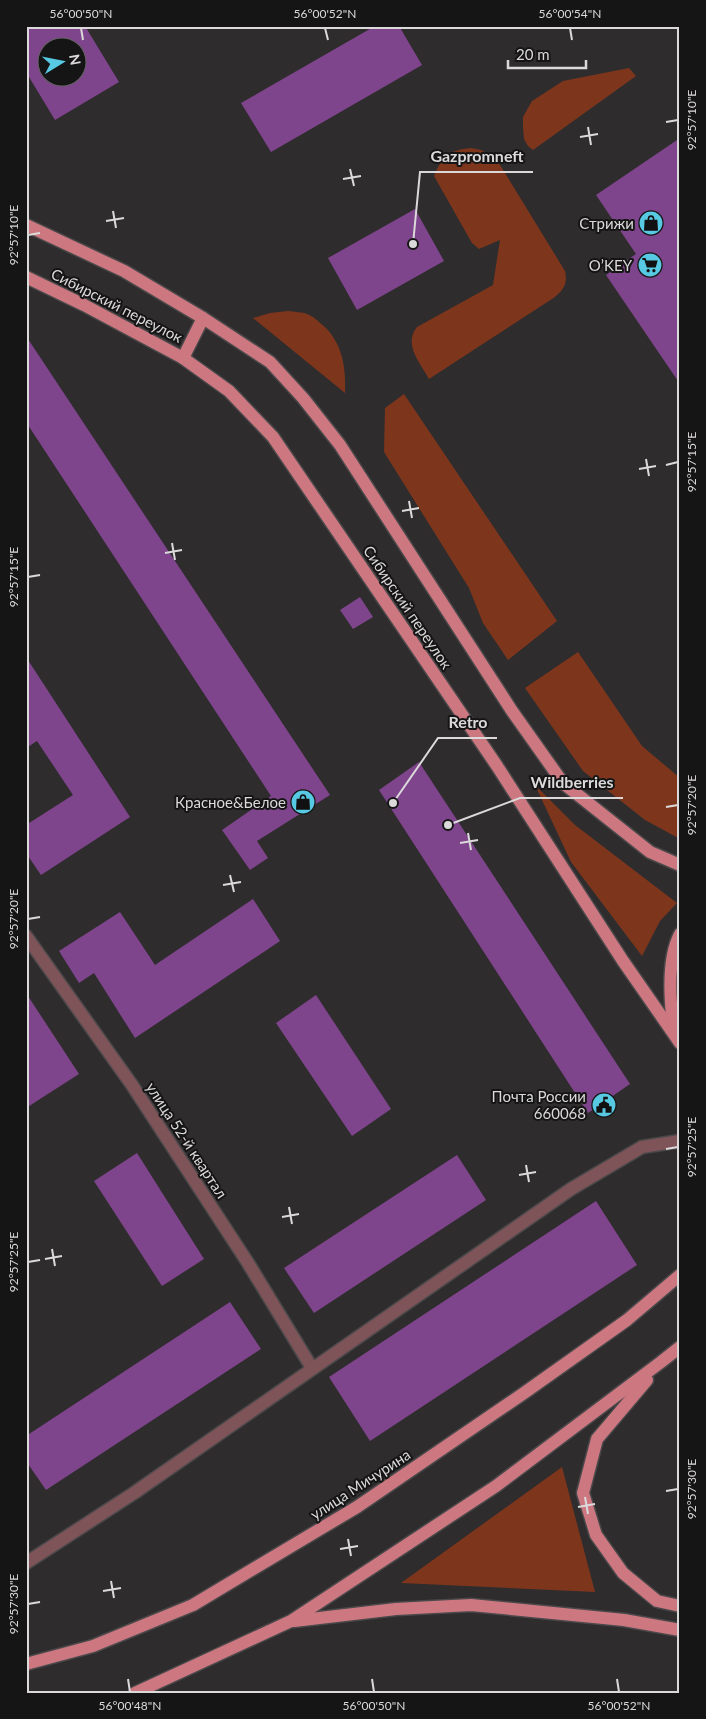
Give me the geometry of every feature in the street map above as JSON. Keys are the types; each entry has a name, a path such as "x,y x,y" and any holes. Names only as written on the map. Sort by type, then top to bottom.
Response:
{"main road":[{"name":"Сибирский переулок","path":"26,226 124,271 203,318 270,362 303,398 340,445 507,703 563,783 650,852 680,865"},
{"name":"Сибирский переулок","path":"26,277 84,305 184,358 229,391 273,437 497,766 623,960 677,1039"},
{"path":"184,358 203,318"},
{"path":"677,1039 669,993 675,942 680,934"},
{"name":"улица Мичурина","path":"26,1664 93,1646 194,1605 357,1507 627,1320 680,1275"},
{"path":"135,1693 291,1621 496,1486 680,1346"},
{"path":"661,1362 597,1439 583,1493 596,1534 623,1573 657,1601 680,1606"},
{"path":"291,1621 396,1609 471,1605 624,1620 680,1630"}],"street":[{"name":"улица 52-й квартал","path":"26,936 132,1085 248,1263 312,1368"},
{"path":"26,1563 134,1493 571,1189 642,1148 680,1141"}],"shaded area":[{"path":"629,68 636,76 533,150 528,146 524,139 523,117 532,101 563,81"},
{"path":"471,148 481,150 497,160 565,271 565,284 562,290 552,299 429,379 412,347 413,333 417,327 493,285 500,240 479,249 472,243 434,176 440,163 448,155 457,150"},
{"path":"288,311 310,315 332,335 342,358 345,375 345,393 253,318 270,313"},
{"path":"404,394 557,621 508,660 483,623 469,588 384,452 385,408"},
{"path":"578,652 642,746 680,778 680,839 645,820 583,771 525,688"},
{"path":"535,785 575,825 677,903 660,921 642,956 571,862"},
{"path":"562,1467 595,1592 401,1583"}],"building":[{"path":"26,26 85,26 119,82 55,120 26,72"},
{"path":"375,26 399,26 422,65 271,152 241,103"},
{"name":"O’KEY","path":"680,138 680,384 606,275 636,254 596,195"},
{"path":"415,209 444,261 357,310 328,258"},
{"path":"26,336 330,795 257,841 268,858 250,870 222,830 271,796 26,422"},
{"path":"360,597 373,617 353,629 340,610"},
{"path":"26,657 130,817 41,875 26,853 26,825 73,795 37,741 26,748"},
{"path":"419,762 630,1084 588,1113 379,790"},
{"path":"253,899 280,941 135,1038 94,973 79,983 59,951 120,912 155,965"},
{"path":"26,993 79,1074 26,1108"},
{"path":"316,995 391,1109 352,1136 276,1023"},
{"path":"137,1153 204,1259 162,1286 94,1181"},
{"path":"457,1155 486,1200 314,1313 284,1268"},
{"path":"596,1201 637,1265 370,1441 329,1377"},
{"path":"230,1302 261,1349 46,1490 26,1461 26,1436"}],"place":[{"name":"Стрижи","path":"651,223"},
{"name":"Gazpromneft","path":"413,244"},
{"name":"O’KEY","path":"650,265"},
{"name":"Красное&Белое","path":"303,802"},
{"name":"Retro","path":"393,803"},
{"name":"Wildberries","path":"448,825"},
{"name":"Почта России 660068","path":"604,1105"}]}
